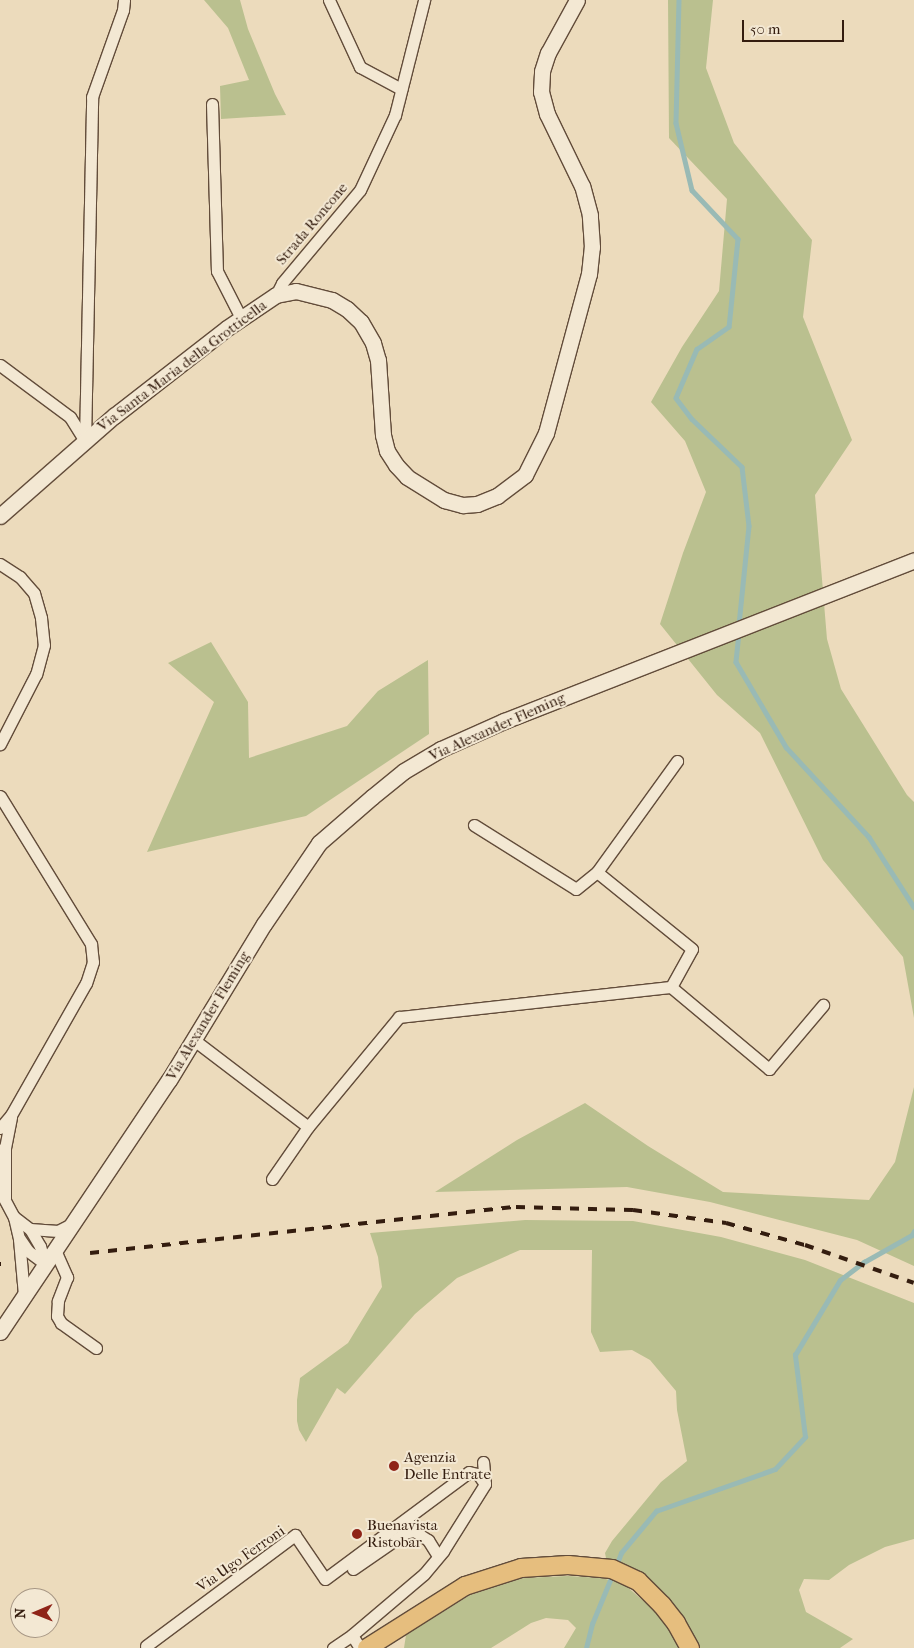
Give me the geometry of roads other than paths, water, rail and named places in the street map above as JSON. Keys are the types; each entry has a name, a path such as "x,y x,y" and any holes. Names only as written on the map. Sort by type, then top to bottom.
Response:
{"main road":[{"path":"367,1648 465,1586 496,1575 530,1567 568,1566 602,1568 628,1575 647,1589 676,1623 690,1648"}],"street":[{"path":"85,441 92,97 124,0"},
{"path":"329,0 360,67 401,90"},
{"name":"Strada Roncone","path":"276,295 282,283 360,190 395,115 424,0"},
{"name":"Via Santa Maria della Grotticella","path":"0,516 114,416 241,318 276,295 296,291 314,294 347,309 361,322 373,343 378,360 383,435 387,451 396,465 414,481 444,500 463,505 477,504 496,496 525,475 546,433 590,274 592,247 590,215 582,186 547,114 541,92 542,71 548,53 576,0"},
{"path":"212,104 217,271 241,318"},
{"path":"0,365 70,417 85,441"},
{"name":"Via Alexander Fleming","path":"0,1332 194,1040 264,924 319,843 372,797 404,771 441,749 504,721 914,560"},
{"path":"0,564 20,576 34,593 41,618 44,644 36,674 0,744"},
{"path":"474,825 576,889 597,872 677,761"},
{"path":"0,796 91,944 93,962 86,983 0,1128"},
{"path":"597,872 692,950 671,987"},
{"path":"272,1179 308,1127 399,1017 671,987 769,1069 823,1005"},
{"path":"194,1040 308,1127"},
{"path":"6,1117 2,1149 2,1197 14,1217 19,1239 24,1295"},
{"path":"14,1217 30,1229 40,1246 45,1264"},
{"path":"30,1229 58,1230 76,1220"},
{"path":"19,1239 28,1251 45,1264"},
{"path":"55,1250 67,1277 58,1301 57,1316 61,1323 96,1348"},
{"path":"333,1648 352,1635 424,1574 485,1484 484,1462"},
{"name":"Via Ugo Ferroni","path":"146,1646 295,1535 325,1579 469,1472 478,1474 485,1484"},
{"path":"353,1569 405,1533 414,1531 428,1540 438,1556"},
{"path":"352,1635 360,1648"}],"waterway":[{"path":"679,0 676,123 692,190 738,239 729,327 697,349 676,398 692,419 742,467 749,526 739,625"},
{"path":"739,633 736,662 786,747 869,837 914,907"},
{"path":"616,1566 621,1553 656,1511 775,1469 805,1437 795,1355 840,1280 864,1262 912,1235 914,1231"},
{"path":"586,1648 592,1624 613,1573"}],"railway":[{"path":"90,1253 516,1207 633,1210 726,1223 805,1245 914,1283"}],"place":[{"name":"Agenzia Delle Entrate","path":"394,1466"},
{"name":"Buenavista Ristobar","path":"357,1534"}]}
